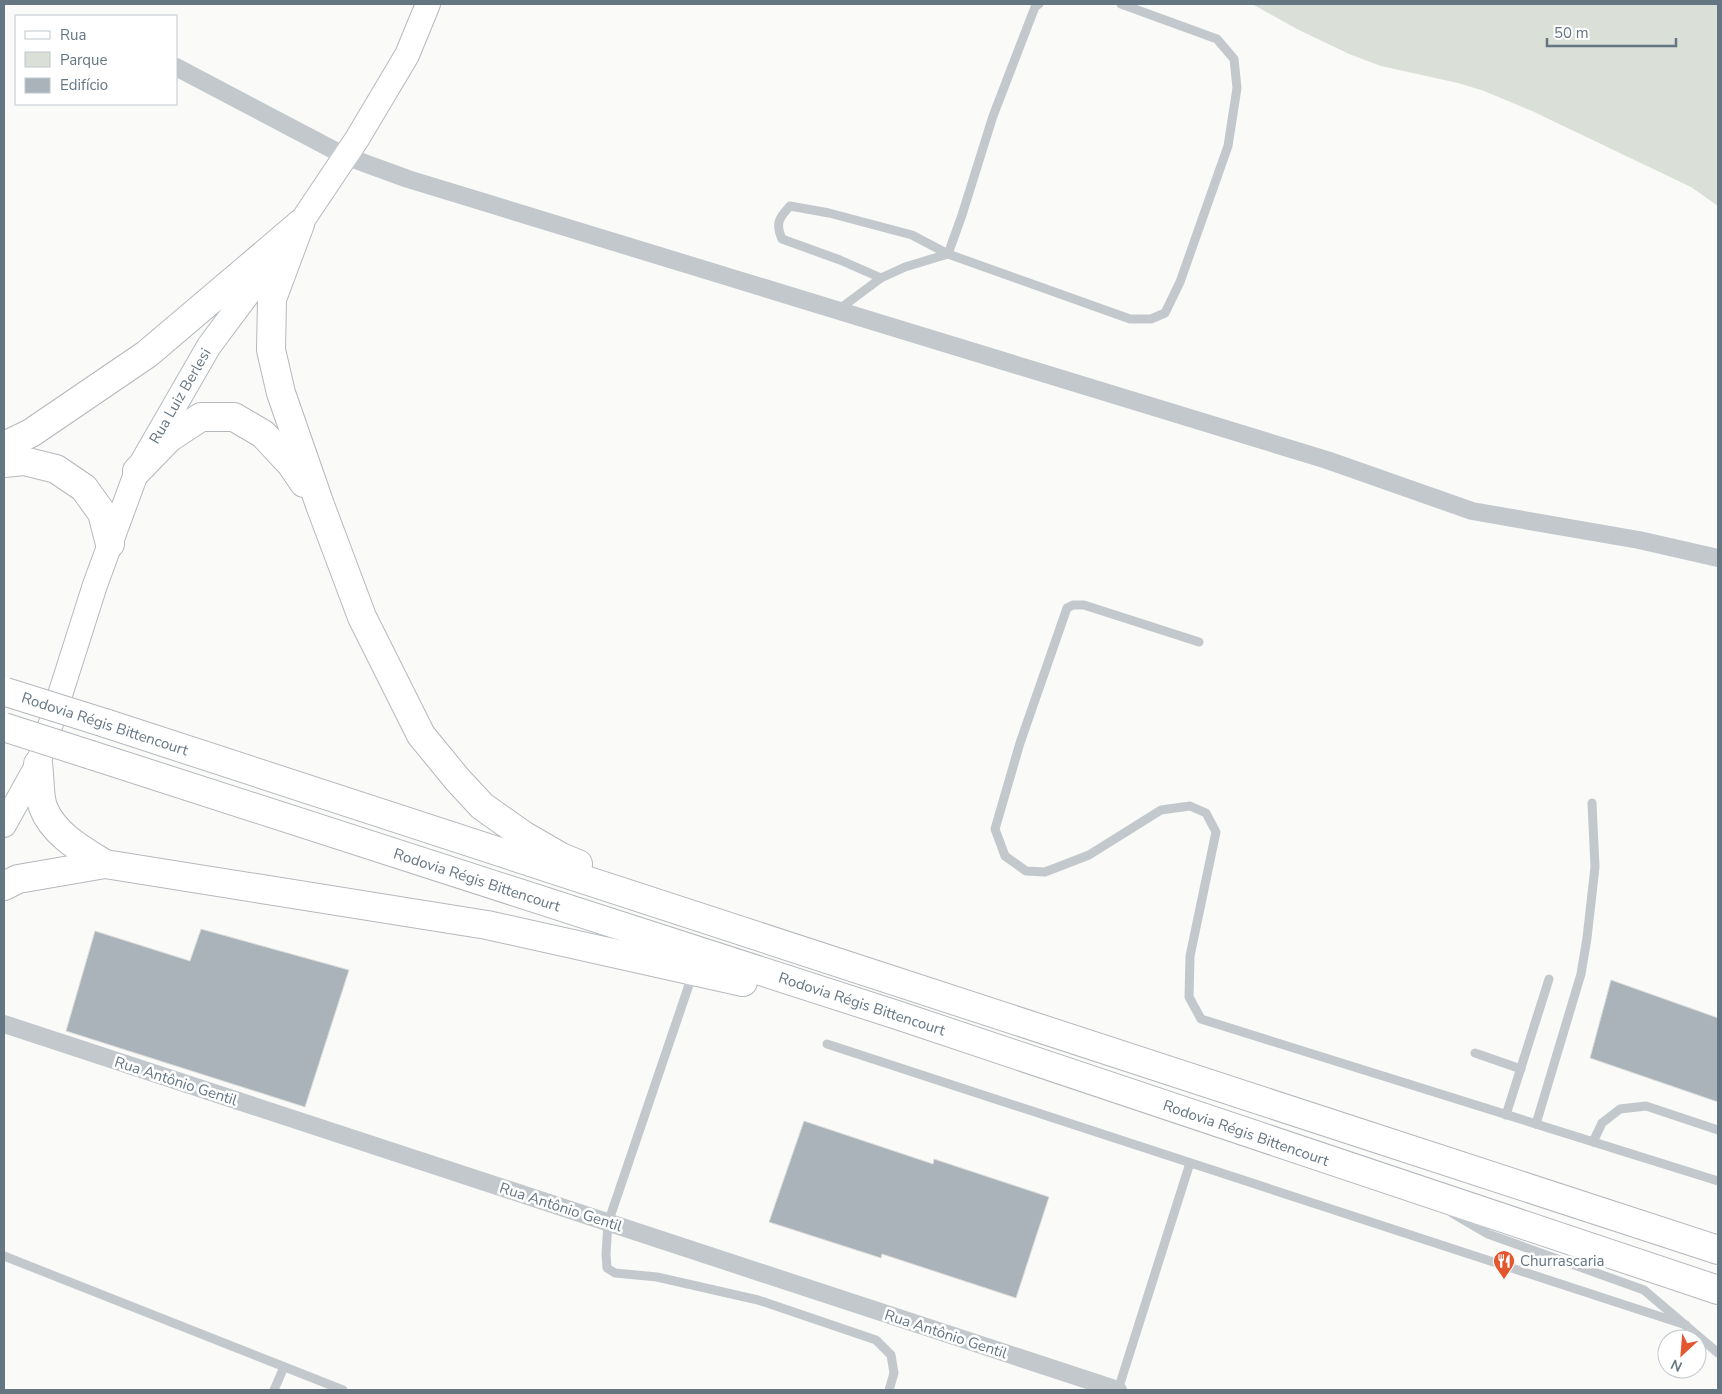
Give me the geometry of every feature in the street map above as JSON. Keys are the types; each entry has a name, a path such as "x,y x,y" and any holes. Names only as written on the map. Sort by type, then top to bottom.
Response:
{"highway":[{"path":"4,446 31,433 147,354 300,224"},
{"path":"300,224 272,299 271,350 281,393 362,617 421,735 482,806 523,835 561,857 758,937"},
{"path":"137,471 170,438 201,417 234,417 262,434 291,464 320,505"},
{"path":"4,463 24,461 56,469 84,488 102,513 110,544"},
{"name":"Rodovia Régis Bittencourt","path":"5,692 1718,1250"},
{"name":"Rodovia Régis Bittencourt","path":"4,727 897,1016 1718,1290"},
{"path":"38,764 43,806 58,830 79,848 105,864"},
{"path":"4,886 18,879 105,864 487,925 897,1016"}],"street":[{"name":"Rua Luiz Berlesi","path":"4,825 38,764 95,585 137,471 209,346 300,224 357,139 407,55 428,4"},
{"path":"178,68 345,156 408,179 1327,460 1472,511 1639,540 1718,558"},
{"name":"Rua Antônio Gentil","path":"4,1024 1118,1390"}],"lane":[{"path":"948,254 993,116 1034,7 1039,4"},
{"path":"881,278 782,238 778,229 781,216 790,206 829,213 912,236 948,254 1130,319 1151,319 1165,313 1180,282 1228,146 1237,88 1234,59 1217,39 1121,4"},
{"path":"838,310 881,278 905,267 948,254"},
{"path":"1199,642 1084,605 1073,605 1067,608 1020,743 995,830 1005,856 1026,871 1045,872 1089,855 1161,810 1190,806 1206,813 1216,832 1190,956 1189,997 1201,1019 1718,1181"},
{"path":"1536,1124 1581,974 1586,947 1595,867 1592,803"},
{"path":"694,971 608,1223 607,1268 615,1273 657,1277 758,1300 876,1340 891,1355 894,1373 888,1390"},
{"path":"1506,1114 1548,979"},
{"path":"827,1044 1686,1325"},
{"path":"1475,1053 1521,1068"},
{"path":"1592,1142 1602,1123 1620,1109 1646,1106 1718,1130"},
{"path":"1118,1390 1190,1163"},
{"path":"1411,1188 1488,1234 1644,1290 1718,1353"},
{"path":"4,1256 338,1389"},
{"path":"274,1390 284,1367"}],"green space":[{"path":"1252,4 1718,4 1718,206 1691,187 1532,111 1484,91 1458,83 1381,66 1349,54 1297,29"}],"building":[{"path":"201,929 349,970 305,1107 66,1031 95,931 190,961"},
{"path":"1611,980 1718,1018 1718,1102 1590,1058"},
{"path":"804,1121 933,1164 934,1159 1049,1197 1016,1298 882,1254 881,1258 769,1222"}],"place":[{"name":"Churrascaria","path":"1504,1280"}]}
